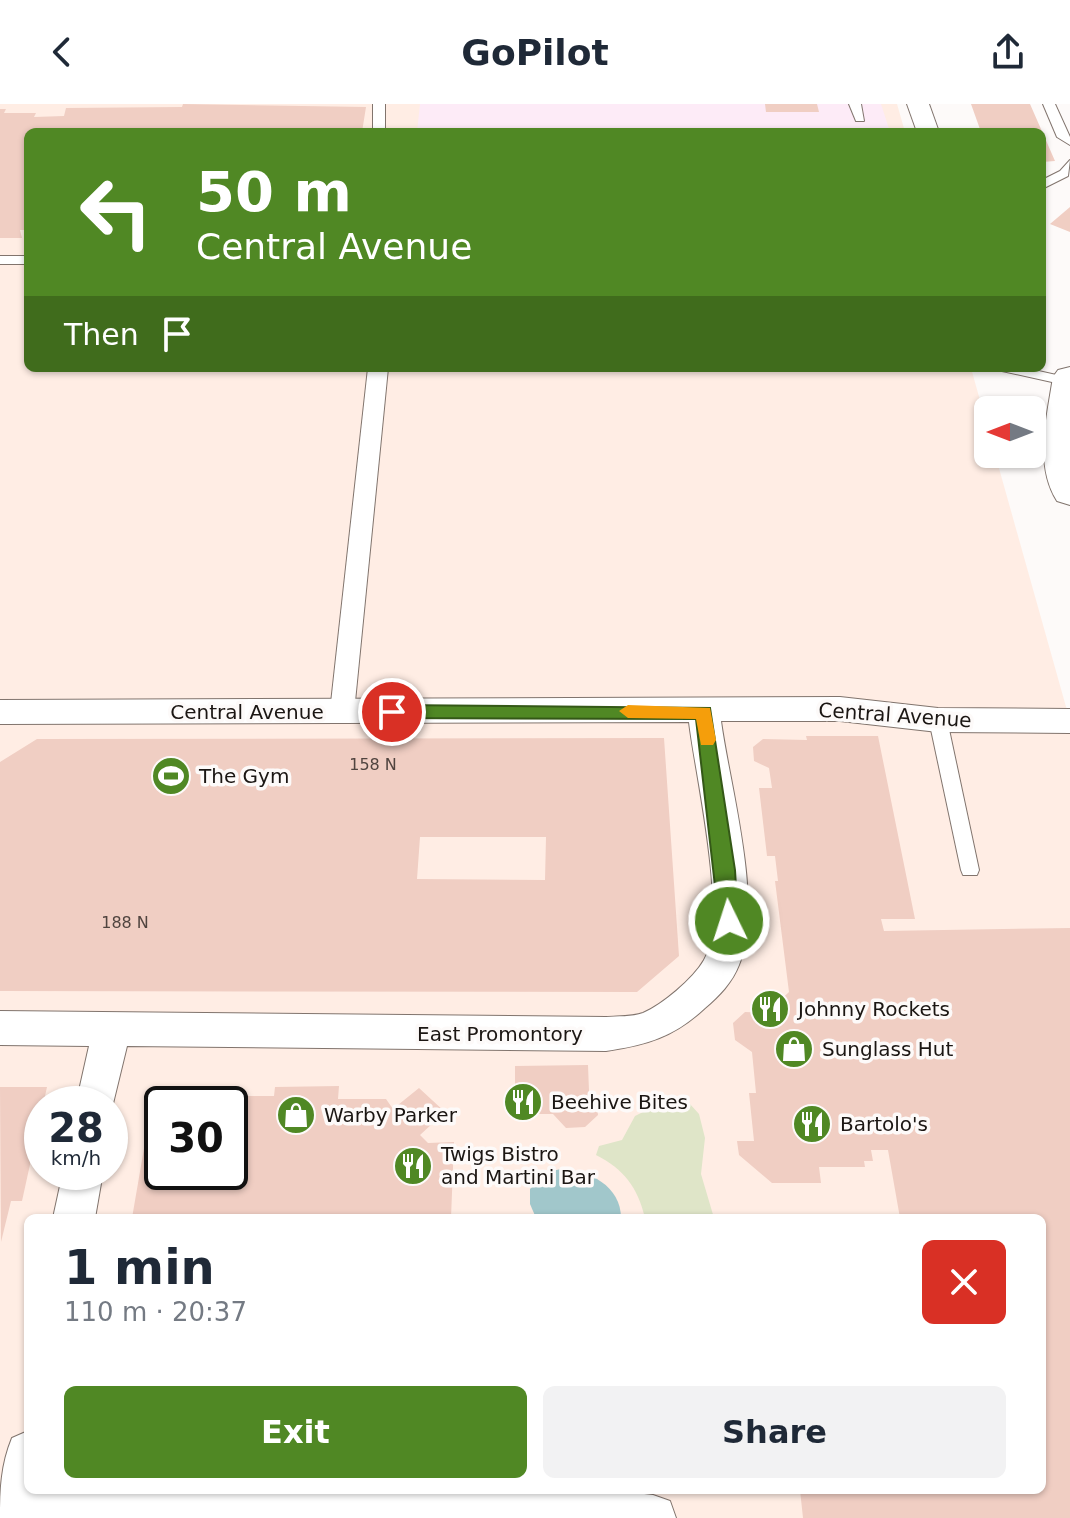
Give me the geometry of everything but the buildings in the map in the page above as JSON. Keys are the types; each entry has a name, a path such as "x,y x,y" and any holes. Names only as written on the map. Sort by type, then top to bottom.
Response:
{"main road":[{"path":"1069,380 1060,447 1070,493"}],"street":[{"path":"918,104 927,128"},
{"path":"342,712 378,372"},
{"name":"Central Avenue","path":"0,712 704,712 840,709 938,720 1070,721"},
{"name":"East Promontory","path":"0,1028 606,1034 650,1028 690,999 721,965 729,921 704,712"},
{"path":"100,1086 111,1030"},
{"path":"75,1214 79,1190"},
{"path":"24,1465 8,1510 264,1514 597,1512 653,1518"}],"lane":[{"path":"379,104 379,128"},
{"path":"855,104 860,119"},
{"path":"1049,104 1063,137 1070,142"},
{"path":"1046,183 1064,173 1070,164"},
{"path":"0,260 24,260"},
{"path":"1028,372 1069,380"},
{"path":"938,720 970,870"}],"shaded area":[{"path":"0,104 897,104 904,128 24,128 24,372 972,372 979,396 974,396 974,468 999,468 1070,721 1070,1518 0,1518"},
{"path":"420,104 881,104 889,128 417,128"}],"green space":[{"path":"669,1099 689,1103 699,1114 705,1138 701,1174 713,1214 644,1214 628,1180 596,1155 599,1146 622,1140 635,1116"}],"water":[{"path":"572,1170 602,1182 616,1197 621,1214 534,1214 530,1204 530,1189 547,1172"}],"slow traffic":[{"path":"628,711 704,712 707,740"}],"place":[{"name":"The Gym","path":"171,776"},
{"name":"Johnny Rockets","path":"770,1009"},
{"name":"Sunglass Hut","path":"794,1049"},
{"name":"Beehive Bites","path":"523,1102"},
{"name":"Warby Parker","path":"296,1115"},
{"name":"Bartolo's","path":"812,1124"},
{"name":"Twigs Bistro and Martini Bar","path":"413,1166"}],"route":[{"path":"392,712 704,712 729,921"}]}
